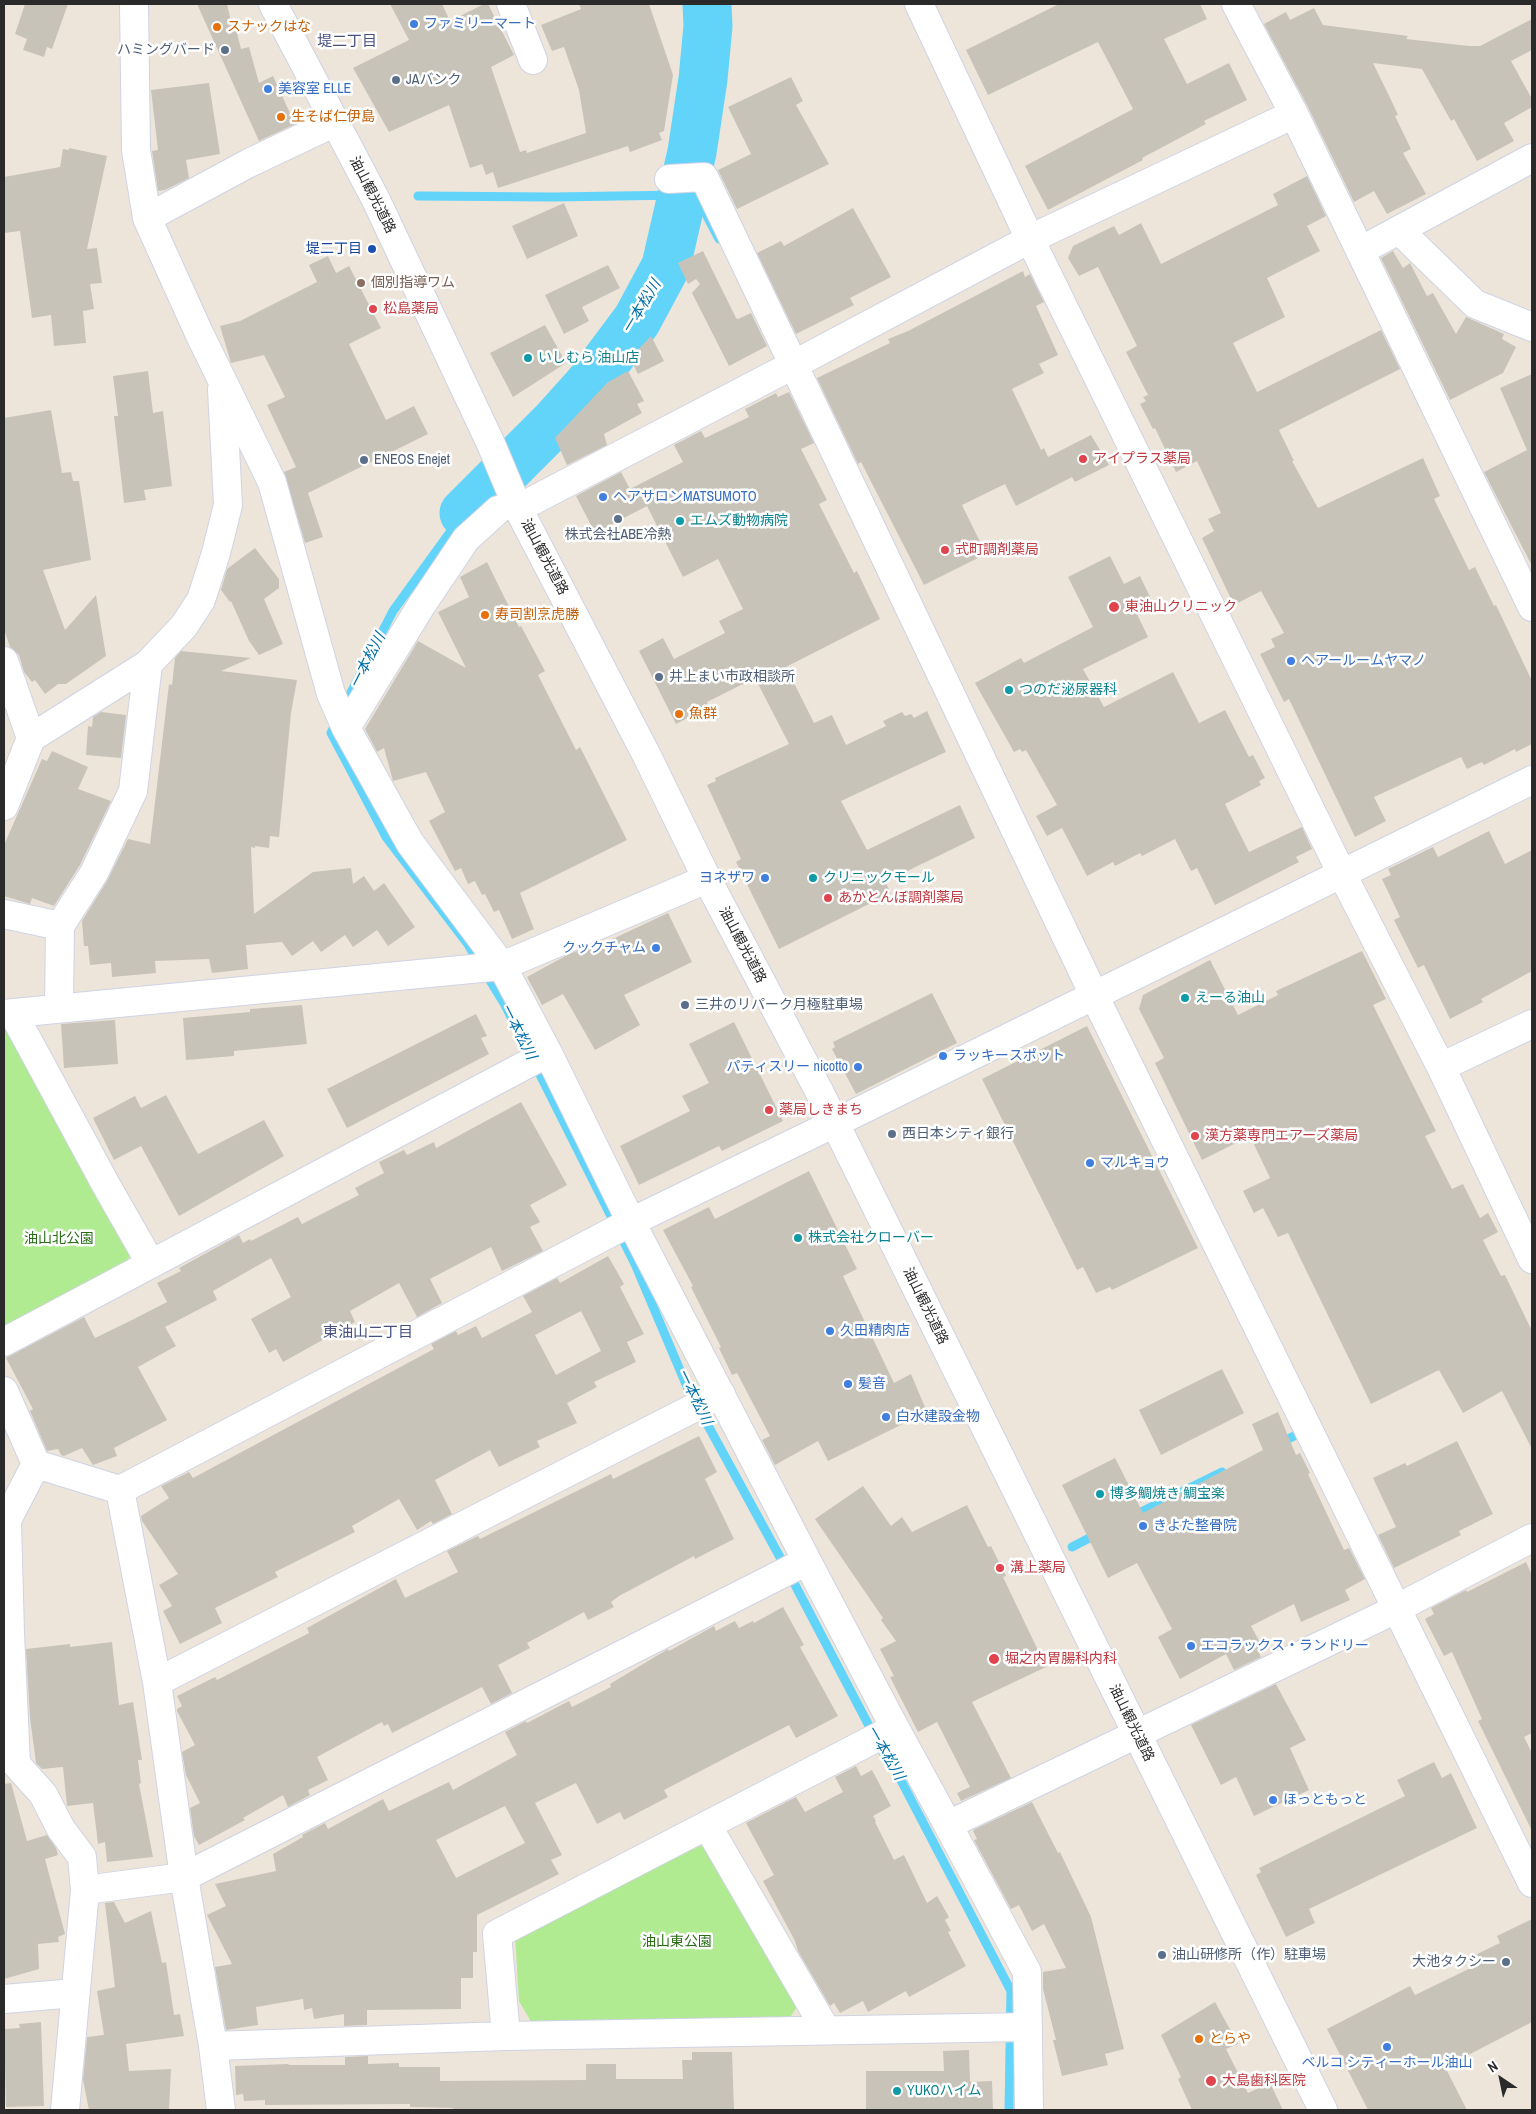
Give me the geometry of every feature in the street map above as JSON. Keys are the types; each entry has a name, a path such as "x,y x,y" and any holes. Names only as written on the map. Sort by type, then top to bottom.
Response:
{"street":[{"path":"134,4 136,150 147,218 272,482 331,694 346,728 410,843 485,967 707,1401 882,1734 948,1825 1027,1972 1015,2027 1029,2110"},
{"name":"油山観光道路","path":"273,4 376,200 491,444 516,505 648,756 707,879 835,1123 1323,2110"},
{"path":"511,4 533,60"},
{"path":"919,4 1030,239 1342,874 1441,1067 1532,1259"},
{"path":"1236,4 1294,114 1532,607"},
{"path":"346,728 421,606 466,539 516,505 793,366 1030,239 1294,114"},
{"path":"147,218 249,163 325,127 336,125"},
{"path":"1360,251 1532,158"},
{"path":"669,179 704,177 1094,995 1532,1883"},
{"path":"1399,230 1475,304 1532,327"},
{"path":"4,806 31,738 148,664 184,626 201,600 216,553 228,504 221,377"},
{"path":"4,661 31,738"},
{"path":"59,1007 60,926 94,873 133,791 148,664"},
{"path":"4,1391 36,1464 120,1490 620,1228 1532,780"},
{"path":"151,1264 8,1013 485,967 707,879"},
{"path":"4,914 60,926"},
{"path":"1441,1067 1532,1024"},
{"path":"4,1342 534,1060"},
{"path":"157,1682 707,1401"},
{"path":"36,1464 8,1520 10,1765 43,1794 61,1828 82,1857 84,1890 65,2110"},
{"path":"120,1490 157,1682 184,1877 213,2046 221,2110"},
{"path":"948,1825 1395,1608 1532,1538"},
{"path":"84,1890 184,1877 795,1567"},
{"path":"506,2036 497,1934 882,1734"},
{"path":"707,1825 826,2030"},
{"path":"4,1999 75,1993"},
{"path":"213,2046 506,2036 1015,2027"}],"green space":[{"name":"油山北公園","path":"4,1027 17,1037 130,1255 124,1269 4,1329"},
{"name":"油山東公園","path":"700,1846 714,1847 798,2005 789,2019 533,2025 519,2001 515,1935"}],"building":[{"path":"25,4 68,4 52,49 47,47 44,57 23,50 27,39 15,34"},
{"path":"197,4 227,4 233,30 236,29 241,49 249,47 259,83 273,76 295,124 259,141"},
{"path":"390,4 442,4 450,21 484,4 488,4 514,55 491,67 520,152 526,150 527,153 586,133 579,90 564,47 552,51 541,25 581,9 579,4 649,4 673,75 664,131 659,133 662,140 630,152 628,146 498,188 493,172 486,175 482,164 470,168 449,105 389,132 353,68 409,40"},
{"path":"1059,4 1200,4 1207,19 1164,39 1187,84 1229,63 1247,100 1204,121 1206,124 1142,158 1143,160 1048,210 1025,166 1133,109 1098,42 988,95 966,50"},
{"path":"1314,8 1323,25 1408,36 1406,39 1469,46 1480,46 1532,19 1532,50 1511,61 1532,99 1532,107 1504,123 1514,141 1477,161 1454,119 1451,121 1422,69 1373,63 1398,115 1395,116 1411,149 1403,153 1426,194 1387,214 1374,191 1354,202 1308,107 1264,24 1286,12 1290,20"},
{"path":"791,77 803,101 796,105 829,164 737,209 718,170 751,154 728,107"},
{"path":"209,83 220,154 186,160 189,178 165,190 158,191 152,151 158,150 151,90"},
{"path":"69,148 107,156 87,249 97,248 102,283 90,284 94,309 83,311 86,343 54,346 51,315 32,318 20,231 4,233 4,177 60,167 63,149 69,150"},
{"path":"1307,176 1326,216 1307,226 1320,251 1267,278 1285,317 1233,343 1257,392 1381,330 1400,369 1279,430 1294,461 1292,461 1318,508 1423,458 1440,496 1434,499 1469,570 1475,567 1494,606 1496,605 1532,681 1532,744 1516,752 1515,749 1484,765 1482,762 1467,769 1461,757 1374,797 1386,821 1355,837 1289,699 1284,702 1260,654 1275,647 1271,639 1284,633 1261,591 1234,605 1202,538 1214,531 1208,519 1221,513 1197,461 1176,472 1155,428 1153,429 1140,404 1146,401 1143,397 1148,395 1126,352 1137,346 1098,267 1079,276 1068,258 1073,246 1114,226 1119,235 1141,223 1161,264 1278,205 1273,194"},
{"path":"564,203 578,236 527,259 512,226"},
{"path":"853,208 891,277 850,298 854,305 796,334 757,253 781,241 784,246"},
{"path":"703,251 736,318 738,319 751,313 767,346 729,366 692,293 700,284 696,279 688,284 678,263"},
{"path":"1393,251 1403,268 1410,263 1427,296 1433,293 1456,334 1466,317 1504,334 1502,339 1516,347 1503,373 1450,400 1381,258"},
{"path":"328,256 336,273 349,266 381,328 349,344 386,420 414,406 428,434 308,493 323,537 305,543 284,472 296,467 267,405 285,397 264,355 231,363 220,326 240,321 317,282 309,265"},
{"path":"608,265 620,288 582,307 589,321 564,334 545,295"},
{"path":"1023,271 1025,277 1030,274 1044,302 1036,306 1058,355 1039,364 1044,373 1012,389 1041,450 1044,448 1048,457 1091,435 1109,465 1075,482 1072,477 1016,506 1005,484 962,505 986,554 924,585 861,462 858,464 817,378 890,343 888,339 908,331"},
{"name":"いしむら 油山店","path":"545,325 566,363 513,397 490,353"},
{"path":"651,336 664,361 638,374 630,358"},
{"path":"148,371 153,413 163,411 172,486 144,490 146,500 124,503 114,416 118,416 113,376"},
{"path":"628,371 644,401 637,404 642,413 604,434 607,445 567,465 555,438 608,382"},
{"path":"1532,374 1532,566 1484,472 1527,450 1500,388"},
{"path":"789,392 814,443 801,449 827,500 819,504 854,573 857,571 880,619 786,667 814,723 832,715 846,745 886,726 883,721 902,712 905,716 911,714 914,718 927,711 946,752 841,801 867,850 960,805 975,838 885,882 891,893 779,949 736,862 741,859 707,785 716,781 715,778 789,744 755,678 707,702 709,707 676,724 639,651 663,638 674,659 725,633 719,621 743,609 718,559 683,577 647,506 595,533 576,496 621,472 630,489 683,462 674,445 701,431 705,438 749,417 745,409 776,393 778,397"},
{"path":"51,410 62,473 71,472 73,481 79,481 91,560 43,570 65,630 96,595 106,656 66,684 58,684 45,694 35,680 32,682 24,672 19,655 10,647 4,629 4,418"},
{"path":"255,548 279,579 279,588 264,599 283,644 259,655 249,641 231,601 221,590 227,569"},
{"path":"1110,556 1124,584 1140,576 1153,603 1136,612 1148,637 1083,669 1104,707 1173,672 1199,723 1225,710 1249,757 1253,755 1265,778 1259,781 1261,785 1225,804 1249,852 1302,827 1312,849 1296,857 1299,862 1215,905 1197,868 1191,871 1175,839 1142,856 1140,853 1115,866 1113,862 1087,876 1062,828 1047,836 1036,816 1057,805 1026,750 1022,752 1020,749 1014,752 975,683 1021,658 1024,663 1093,627 1068,577"},
{"path":"487,562 519,627 521,626 545,671 538,675 576,750 580,747 627,840 520,893 534,929 512,939 499,910 494,912 485,894 482,895 475,881 468,884 461,868 455,871 429,821 445,812 426,772 393,781 384,748 377,752 365,729 418,641 466,668 438,612 469,597 460,577"},
{"path":"181,651 251,658 221,671 297,680 291,713 279,837 270,836 269,848 251,847 254,914 313,872 351,868 353,884 364,876 374,891 384,883 415,927 388,946 377,930 353,947 345,935 321,952 313,941 292,956 282,942 246,945 248,969 212,973 209,959 155,961 156,973 112,977 111,963 90,965 88,946 84,946 82,921 107,881 128,839 150,844 169,684 172,685 175,658"},
{"path":"101,712 126,715 121,758 86,755 88,726 92,727 93,717"},
{"path":"52,751 88,767 78,789 111,801 80,865 54,906 32,898 30,904 4,896 4,845 42,759 47,761"},
{"path":"1489,831 1505,864 1532,850 1532,971 1481,999 1483,1002 1450,1019 1424,965 1418,968 1394,920 1400,917 1382,879 1391,875 1388,869 1433,847 1438,857"},
{"path":"668,913 692,962 624,995 640,1025 595,1050 563,994 542,1005 527,977 569,954 588,947 589,950"},
{"path":"1362,951 1386,999 1373,1005 1436,1131 1425,1136 1452,1189 1463,1184 1480,1218 1488,1213 1498,1232 1483,1240 1501,1276 1505,1275 1532,1331 1532,1449 1502,1391 1463,1413 1439,1370 1371,1404 1288,1233 1278,1237 1263,1208 1254,1213 1243,1191 1270,1178 1250,1136 1202,1160 1155,1063 1164,1058 1139,1009 1143,995 1210,960 1238,1015 1278,995 1276,991"},
{"path":"932,993 957,1043 856,1094 832,1049 835,1047 833,1042"},
{"path":"302,1005 307,1044 234,1051 234,1056 186,1060 183,1018 250,1012 250,1009"},
{"path":"476,1014 487,1036 481,1038 489,1054 347,1128 327,1089"},
{"path":"115,1020 118,1064 64,1068 61,1024"},
{"path":"734,1022 783,1121 722,1151 719,1146 639,1185 620,1146 690,1111 682,1096 709,1083 689,1044"},
{"name":"マルキョウ","path":"1087,1026 1198,1248 1112,1290 1110,1287 1096,1293 1083,1267 1077,1270 982,1079"},
{"path":"166,1095 198,1154 264,1120 284,1156 179,1216 141,1146 114,1160 93,1118 135,1096 141,1108"},
{"path":"521,1102 567,1185 530,1205 540,1222 530,1227 543,1251 502,1271 491,1247 430,1279 442,1303 417,1317 399,1283 350,1311 355,1322 283,1362 276,1349 269,1353 251,1319 291,1297 271,1258 213,1291 217,1300 165,1327 176,1346 138,1367 167,1420 114,1448 117,1456 93,1465 82,1448 64,1456 61,1455 58,1449 47,1451 30,1411 33,1409 6,1358 84,1317 95,1338 130,1321 167,1302 157,1283 181,1271 179,1268 239,1235 243,1243 250,1239 251,1241 298,1217 302,1224 359,1195 355,1188 384,1173 379,1162 404,1150 407,1155 434,1142 436,1148"},
{"path":"809,1171 857,1269 843,1276 894,1383 911,1374 927,1412 828,1461 818,1441 775,1465 762,1440 770,1436 737,1373 732,1375 719,1348 721,1347 691,1287 693,1286 663,1230 709,1207 715,1219"},
{"path":"608,1256 624,1284 620,1287 644,1334 627,1342 636,1362 594,1382 597,1387 567,1403 577,1423 537,1441 540,1447 499,1467 490,1450 435,1480 452,1514 433,1524 431,1521 417,1530 399,1499 352,1526 355,1532 275,1572 278,1577 215,1608 222,1623 180,1644 163,1611 172,1606 159,1585 178,1574 142,1521 141,1516 169,1498 161,1486 189,1472 193,1478 434,1349 431,1344 456,1331 458,1335 476,1326 482,1338 532,1312 523,1296 557,1278 560,1283","holes":["581,1311 601,1351 556,1375 535,1335"]},
{"path":"1222,1369 1244,1413 1161,1455 1139,1410"},
{"path":"1278,1412 1296,1455 1300,1453 1310,1473 1308,1474 1344,1550 1349,1548 1365,1579 1345,1590 1350,1600 1301,1622 1294,1604 1251,1626 1262,1646 1257,1649 1261,1657 1234,1670 1226,1654 1180,1679 1158,1637 1172,1629 1137,1563 1108,1578 1062,1485 1115,1458 1143,1513 1263,1450 1252,1424"},
{"path":"699,1436 717,1472 705,1479 734,1539 695,1559 694,1556 619,1596 611,1602 614,1607 588,1620 584,1612 527,1643 530,1648 498,1665 512,1693 491,1704 482,1687 392,1733 388,1724 384,1726 382,1722 317,1757 328,1780 308,1790 310,1795 288,1807 283,1795 243,1818 245,1820 199,1845 194,1836 190,1808 200,1803 186,1775 182,1752 195,1745 177,1711 182,1706 177,1696 215,1677 217,1680 309,1633 307,1628 396,1579 405,1598 458,1572 447,1551 478,1536 480,1539 611,1474 613,1479"},
{"path":"1457,1441 1493,1514 1459,1531 1461,1535 1394,1568 1378,1535 1396,1527 1373,1478 1405,1463 1407,1466"},
{"path":"863,1486 891,1526 902,1517 912,1532 967,1505 988,1547 991,1546 1006,1576 1003,1577 1046,1667 972,1702 1011,1778 961,1801 957,1793 970,1787 937,1722 918,1732 890,1677 894,1676 880,1649 896,1641 881,1620 883,1618 815,1519"},
{"path":"1526,1562 1532,1575 1532,1733 1524,1737 1532,1753 1532,1831 1478,1721 1482,1719 1452,1652 1444,1656 1425,1619 1434,1614 1431,1608"},
{"path":"783,1607 804,1645 800,1647 838,1716 796,1738 789,1725 664,1790 668,1797 624,1820 620,1812 597,1824 576,1783 535,1803 562,1855 551,1860 559,1874 477,1915 477,1952 473,1952 473,1978 461,1978 461,2009 367,2010 367,2025 344,2026 344,2014 314,2019 312,2008 304,2010 303,1999 256,2007 258,2025 226,2030 215,1967 232,1964 207,1915 226,1906 215,1884 276,1871 273,1854 325,1823 328,1829 383,1799 389,1811 449,1782 453,1790 517,1755 505,1732 569,1701 572,1707 611,1687 610,1684 668,1649 669,1651 714,1626 716,1631 735,1621 739,1628 753,1621 754,1623","holes":["505,1806 525,1843 456,1878 436,1840"]},
{"path":"112,1642 119,1705 133,1702 142,1760 138,1760 141,1783 139,1784 153,1857 107,1862 105,1842 98,1844 93,1803 67,1806 63,1767 42,1769 36,1763 30,1718 26,1649 70,1644 70,1647"},
{"path":"1276,1684 1306,1740 1290,1748 1309,1790 1254,1816 1236,1777 1221,1785 1191,1725"},
{"path":"1434,1762 1442,1778 1451,1773 1477,1828 1309,1909 1315,1923 1286,1937 1256,1875 1261,1872 1259,1868 1405,1796 1397,1780"},
{"path":"856,1766 861,1776 872,1770 891,1806 873,1816 875,1822 894,1860 904,1855 927,1903 937,1896 949,1917 945,1920 951,1931 948,1932 966,1966 909,1997 906,1991 868,2012 863,2001 840,2013 834,2003 830,2006 798,1951 795,1941 763,1881 774,1875 746,1823 796,1797 805,1812 843,1792 835,1777"},
{"path":"11,1783 27,1841 47,1835 56,1848 58,1855 45,1859 65,1934 58,1937 59,1942 38,1944 39,1969 4,1979 4,1784"},
{"path":"1032,1802 1058,1853 1060,1852 1091,1917 1124,2049 1105,2054 1108,2065 1062,2076 1053,2040 1056,2040 1043,1989 1043,1972 1066,1968 1044,1924 1032,1931 1019,1905 1011,1909 974,1840 977,1839 973,1831"},
{"path":"114,1902 125,1923 151,1911 162,1963 166,1962 174,2015 180,2014 184,2036 126,2044 129,2071 171,2069 169,2110 89,2110 83,2080 87,2037 104,2035 97,1991 115,1987 105,1903"},
{"path":"1532,1919 1532,2022 1445,2067 1467,2110 1368,2110 1327,2029 1410,1986 1415,1995 1481,1963 1477,1954 1500,1943 1497,1936"},
{"path":"1215,2002 1238,2044 1226,2049 1248,2093 1270,2083 1283,2110 1192,2110 1178,2079 1181,2077 1161,2035"},
{"path":"41,2022 44,2106 6,2107 4,2029 20,2028 19,2024"},
{"path":"969,2050 970,2082 992,2081 993,2110 866,2110 866,2071 944,2071 943,2051"},
{"path":"692,2052 732,2052 734,2110 453,2110 453,2108 410,2107 410,2104 265,2105 265,2100 244,2101 243,2094 236,2095 235,2066 288,2064 345,2065 345,2057 368,2056 368,2064 399,2063 399,2067 440,2067 440,2081 586,2080 586,2064 616,2064 616,2079 683,2079 682,2060 692,2060"}],"waterway":[{"name":"一本松川","path":"464,513 555,422 590,383 637,320 666,266 692,152 703,79 708,26 707,4"},
{"path":"418,196 553,197 683,195"},
{"path":"682,198 699,201 719,239"},
{"name":"一本松川","path":"343,708 393,611 464,513"},
{"name":"一本松川","path":"337,720 331,733 386,837 467,943 505,1005 635,1264 688,1389 793,1581 889,1764 894,1767 1011,1991 1009,2110"},
{"path":"1278,1444 1296,1435"},
{"path":"1133,1516 1222,1472"},
{"path":"1072,1547 1099,1533"}],"place":[{"name":"ファミリーマート","path":"414,24"},
{"name":"スナックはな","path":"217,27"},
{"name":"ハミングバード","path":"225,50"},
{"name":"JAバンク","path":"396,80"},
{"name":"美容室 ELLE","path":"268,89"},
{"name":"生そば仁伊島","path":"281,117"},
{"name":"堤二丁目","path":"372,249"},
{"name":"個別指導ワム","path":"361,283"},
{"name":"松島薬局","path":"373,309"},
{"name":"いしむら 油山店","path":"528,358"},
{"name":"アイプラス薬局","path":"1083,459"},
{"name":"ENEOS Enejet","path":"364,460"},
{"name":"ヘアサロンMATSUMOTO","path":"603,497"},
{"name":"株式会社ABE冷熱","path":"618,519"},
{"name":"エムズ動物病院","path":"680,521"},
{"name":"式町調剤薬局","path":"945,550"},
{"name":"東油山クリニック","path":"1114,607"},
{"name":"寿司割烹虎勝","path":"485,615"},
{"name":"ヘアールームヤマノ","path":"1291,661"},
{"name":"井上まい市政相談所","path":"659,677"},
{"name":"つのだ泌尿器科","path":"1009,690"},
{"name":"魚群","path":"679,714"},
{"name":"ヨネザワ","path":"765,878"},
{"name":"クリニックモール","path":"813,878"},
{"name":"あかとんぼ調剤薬局","path":"828,898"},
{"name":"クックチャム","path":"656,948"},
{"name":"えーる油山","path":"1185,998"},
{"name":"三井のリパーク月極駐車場","path":"685,1005"},
{"name":"ラッキースポット","path":"943,1056"},
{"name":"パティスリー nicotto","path":"858,1067"},
{"name":"薬局しきまち","path":"769,1110"},
{"name":"西日本シティ銀行","path":"892,1134"},
{"name":"漢方薬専門エアーズ薬局","path":"1195,1136"},
{"name":"マルキョウ","path":"1090,1163"},
{"name":"株式会社クローバー","path":"798,1238"},
{"name":"久田精肉店","path":"830,1331"},
{"name":"髪音","path":"848,1384"},
{"name":"白水建設金物","path":"886,1417"},
{"name":"博多鯛焼き 鯛宝楽","path":"1100,1494"},
{"name":"きよた整骨院","path":"1143,1526"},
{"name":"溝上薬局","path":"1000,1568"},
{"name":"エコラックス・ランドリー","path":"1191,1646"},
{"name":"堀之内胃腸科内科","path":"994,1659"},
{"name":"ほっともっと","path":"1273,1800"},
{"name":"油山研修所（作）駐車場","path":"1162,1955"},
{"name":"大池タクシー","path":"1506,1962"},
{"name":"とらや","path":"1199,2039"},
{"name":"ベルコ シティーホール油山","path":"1387,2047"},
{"name":"大島歯科医院","path":"1211,2081"},
{"name":"YUKOハイム","path":"897,2091"}],"district":[{"name":"堤二丁目","path":"347,42"},
{"name":"東油山二丁目","path":"368,1333"}]}
